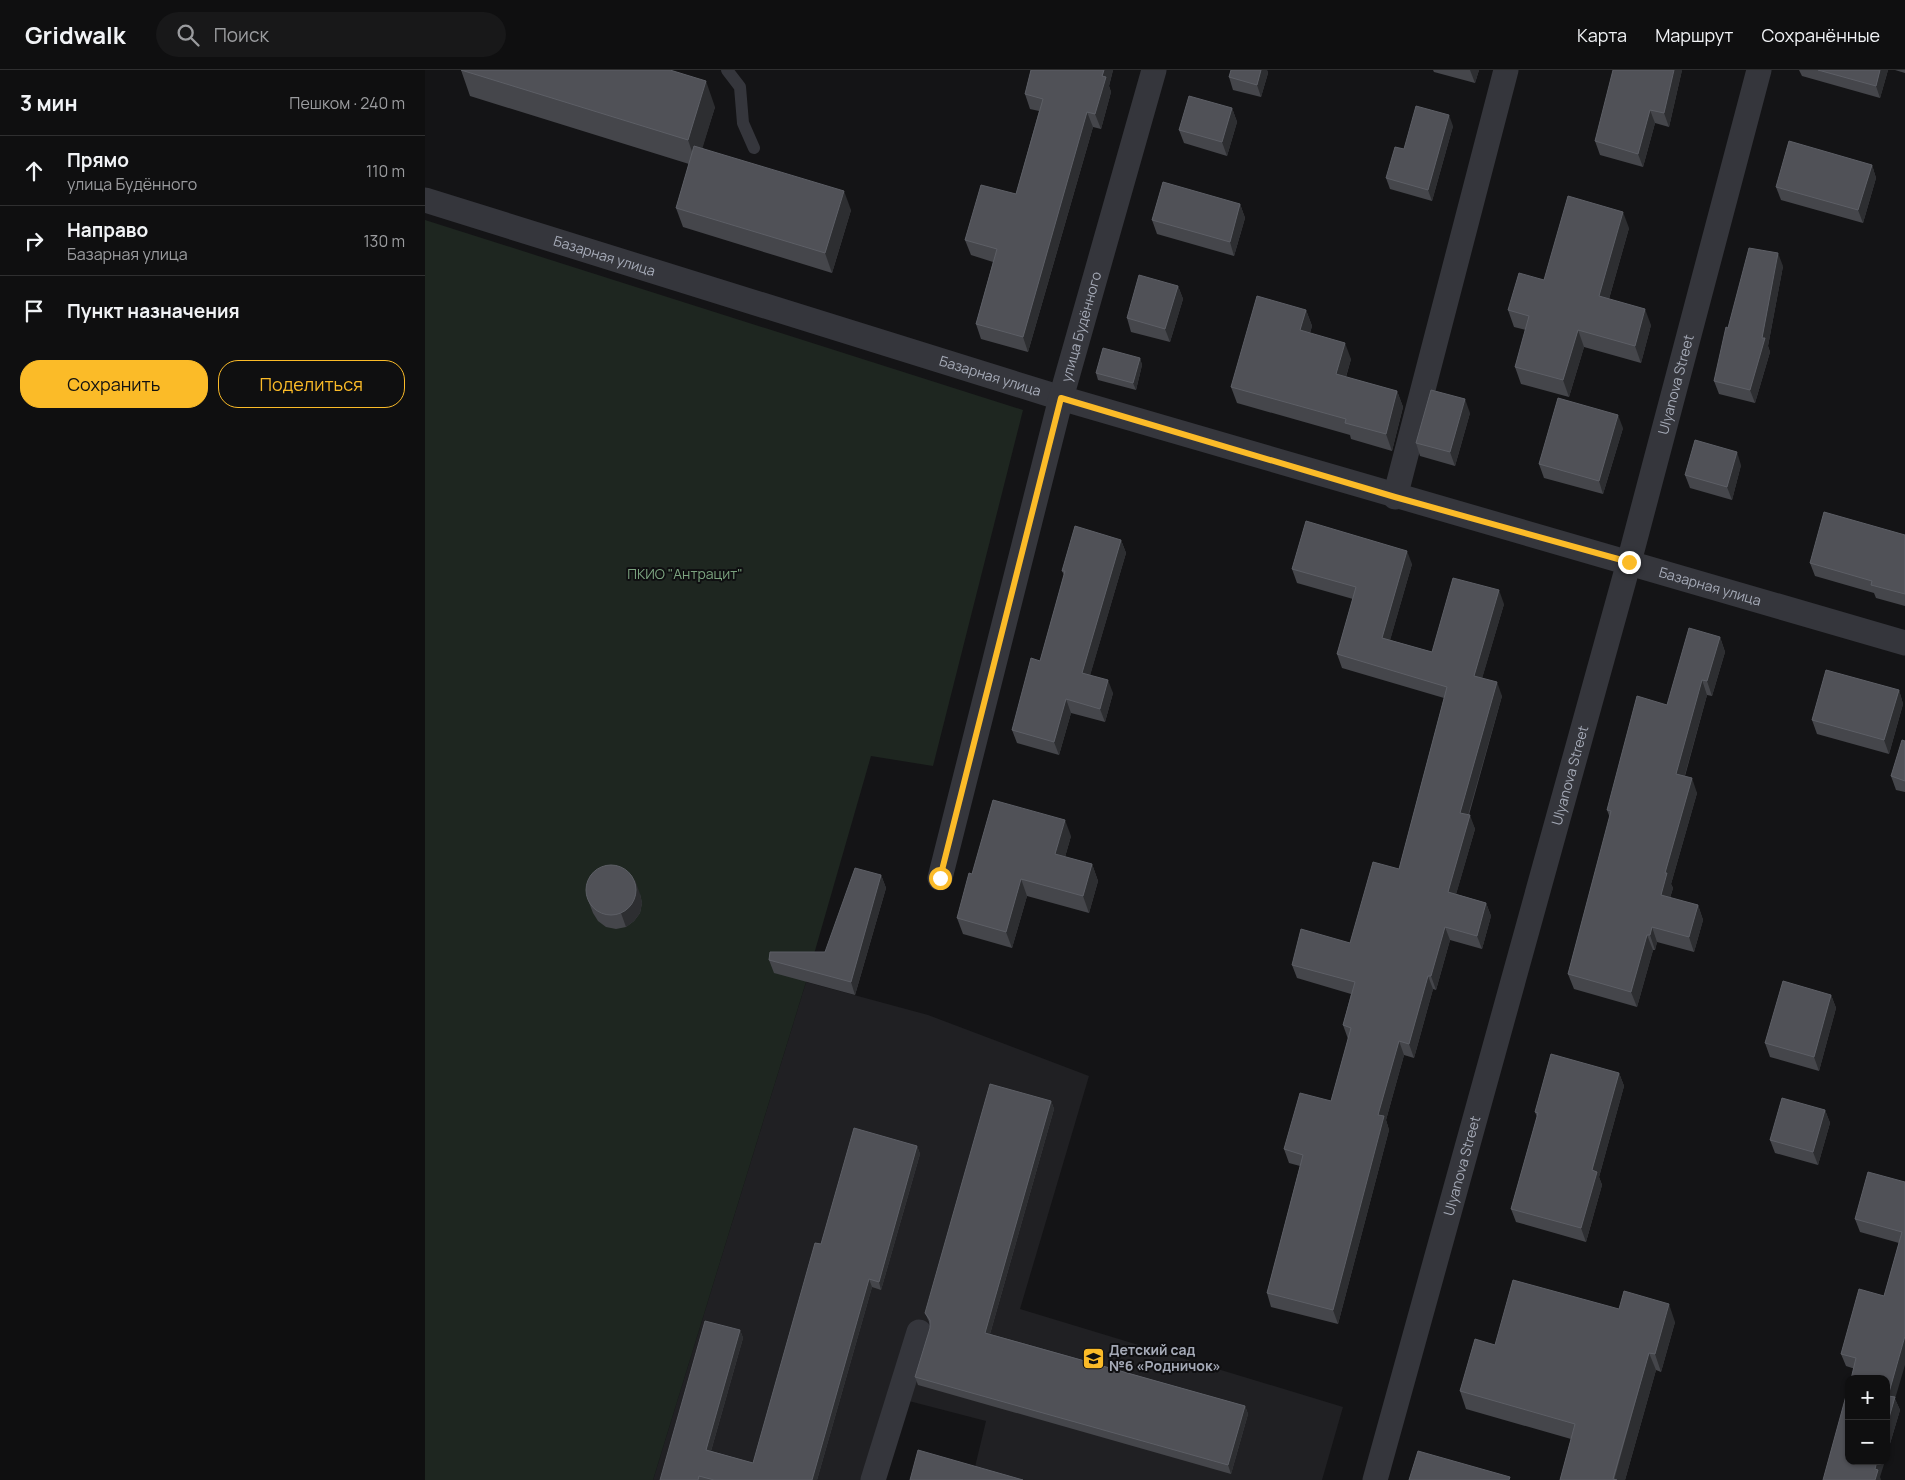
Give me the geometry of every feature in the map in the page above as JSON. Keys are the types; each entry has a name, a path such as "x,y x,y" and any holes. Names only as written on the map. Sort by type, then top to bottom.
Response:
{"street":[{"name":"улица Будённого","path":"940,878 1061,398 1153,70"},
{"path":"1395,497 1505,70"},
{"name":"Ulyanova Street","path":"1375,1480 1629,562 1759,70"},
{"name":"Базарная улица","path":"425,200 1061,398 1395,497 1629,562 1905,644"},
{"path":"873,1480 919,1332"}],"lane":[{"path":"727,70 740,87 743,123 754,148"}],"shaded area":[{"path":"806,982 928,1015 1089,1076 1020,1309 1343,1407 1322,1480 1020,1480 975,1467 986,1421 905,1400 885,1480 653,1480"}],"green space":[{"name":"ПКИО \"Антрацит\"","path":"425,220 1023,410 933,766 871,756 806,982 653,1480 425,1480"}],"building":[{"path":"461,70 670,70 706,81 688,140"},
{"path":"1031,70 1104,70 1102,76 1106,77 1095,114 1087,112 1023,337 976,324 997,249 965,240 981,185 1016,194 1043,99 1025,94"},
{"path":"1231,70 1261,70 1257,85 1229,77"},
{"path":"1613,70 1674,70 1664,113 1650,110 1638,154 1595,141"},
{"path":"1818,70 1880,70 1876,86"},
{"path":"1189,96 1232,108 1222,142 1179,130"},
{"path":"1416,106 1449,115 1428,190 1386,178 1395,147 1404,149"},
{"path":"1789,141 1872,165 1858,210 1776,187"},
{"path":"694,146 844,191 825,253 676,208"},
{"path":"1163,182 1240,204 1230,242 1152,220"},
{"path":"1568,196 1623,212 1599,296 1645,309 1635,346 1578,330 1563,380 1515,367 1529,316 1508,310 1519,273 1544,280"},
{"path":"1749,248 1778,253 1762,338 1765,338 1750,390 1714,381 1726,327 1728,328"},
{"path":"1139,275 1178,286 1165,329 1127,318"},
{"path":"1257,296 1306,310 1300,330 1345,343 1336,374 1397,391 1386,434 1345,423 1346,419 1231,387"},
{"path":"1103,348 1140,358 1133,383 1096,373"},
{"path":"1431,390 1465,399 1450,452 1416,443"},
{"path":"1558,398 1618,415 1599,481 1539,464"},
{"path":"1695,440 1737,452 1727,487 1685,475"},
{"path":"1824,512 1905,535 1905,594 1871,585 1872,581 1810,563"},
{"path":"1306,521 1407,551 1382,638 1432,652 1453,578 1499,590 1474,676 1497,682 1460,813 1470,815 1448,892 1486,903 1477,936 1445,927 1431,976 1428,976 1409,1044 1399,1041 1378,1115 1384,1116 1333,1310 1267,1293 1303,1155 1284,1149 1300,1093 1331,1101 1351,1028 1343,1025 1355,982 1292,965 1301,929 1350,943 1373,862 1399,869 1447,687 1337,654 1356,587 1292,569"},
{"path":"1075,526 1121,540 1082,673 1108,680 1100,709 1066,699 1054,742 1012,730 1031,658 1040,661 1065,571 1062,571"},
{"path":"1689,628 1720,637 1707,681 1702,680 1676,774 1692,778 1665,873 1667,873 1661,895 1698,905 1689,937 1652,927 1650,935 1647,935 1631,992 1568,974 1611,811 1607,810 1637,696 1667,705"},
{"path":"1826,670 1899,690 1884,740 1812,720"},
{"path":"1902,740 1905,741 1905,781 1891,776"},
{"path":"993,800 1065,820 1055,854 1092,864 1083,896 1021,879 1006,932 957,918 969,873 972,874"},
{"path":"606,865 616,865 629,872 636,885 636,895 629,908 616,915 606,915 597,911 590,904 586,895 586,885 590,876 597,869"},
{"path":"855,868 881,875 851,982 769,960 770,952 825,952"},
{"path":"1783,981 1831,995 1814,1057 1765,1043"},
{"path":"1551,1054 1619,1073 1592,1170 1597,1172 1581,1228 1511,1209 1538,1113 1535,1112"},
{"path":"990,1084 1051,1101 985,1333 1245,1406 1228,1465 915,1377 930,1328 930,1320 925,1313"},
{"path":"1782,1098 1825,1110 1813,1152 1770,1140"},
{"path":"854,1128 917,1146 879,1282 869,1279 812,1480 714,1480 699,1476 698,1480 660,1480 705,1321 740,1330 706,1450 753,1463 815,1243 821,1244"},
{"path":"1868,1172 1905,1182 1905,1336 1890,1389 1890,1375 1852,1375 1856,1358 1841,1354 1859,1289 1884,1296 1902,1232 1855,1219"},
{"path":"1513,1280 1619,1309 1624,1291 1669,1304 1655,1354 1649,1353 1613,1479 1617,1480 1560,1480 1575,1424 1460,1391 1475,1339 1495,1345"},
{"path":"1890,1396 1895,1397 1890,1414"},
{"path":"1845,1400 1845,1465 1876,1465 1875,1469 1878,1470 1875,1480 1823,1480"},
{"path":"918,1450 1023,1480 910,1480"},
{"path":"1418,1451 1510,1477 1509,1480 1409,1480"}],"place":[{"name":"Детский сад №6 «Родничок»","path":"1093,1358"}],"route":[{"path":"940,878 1061,398 1395,497 1629,562"}]}
